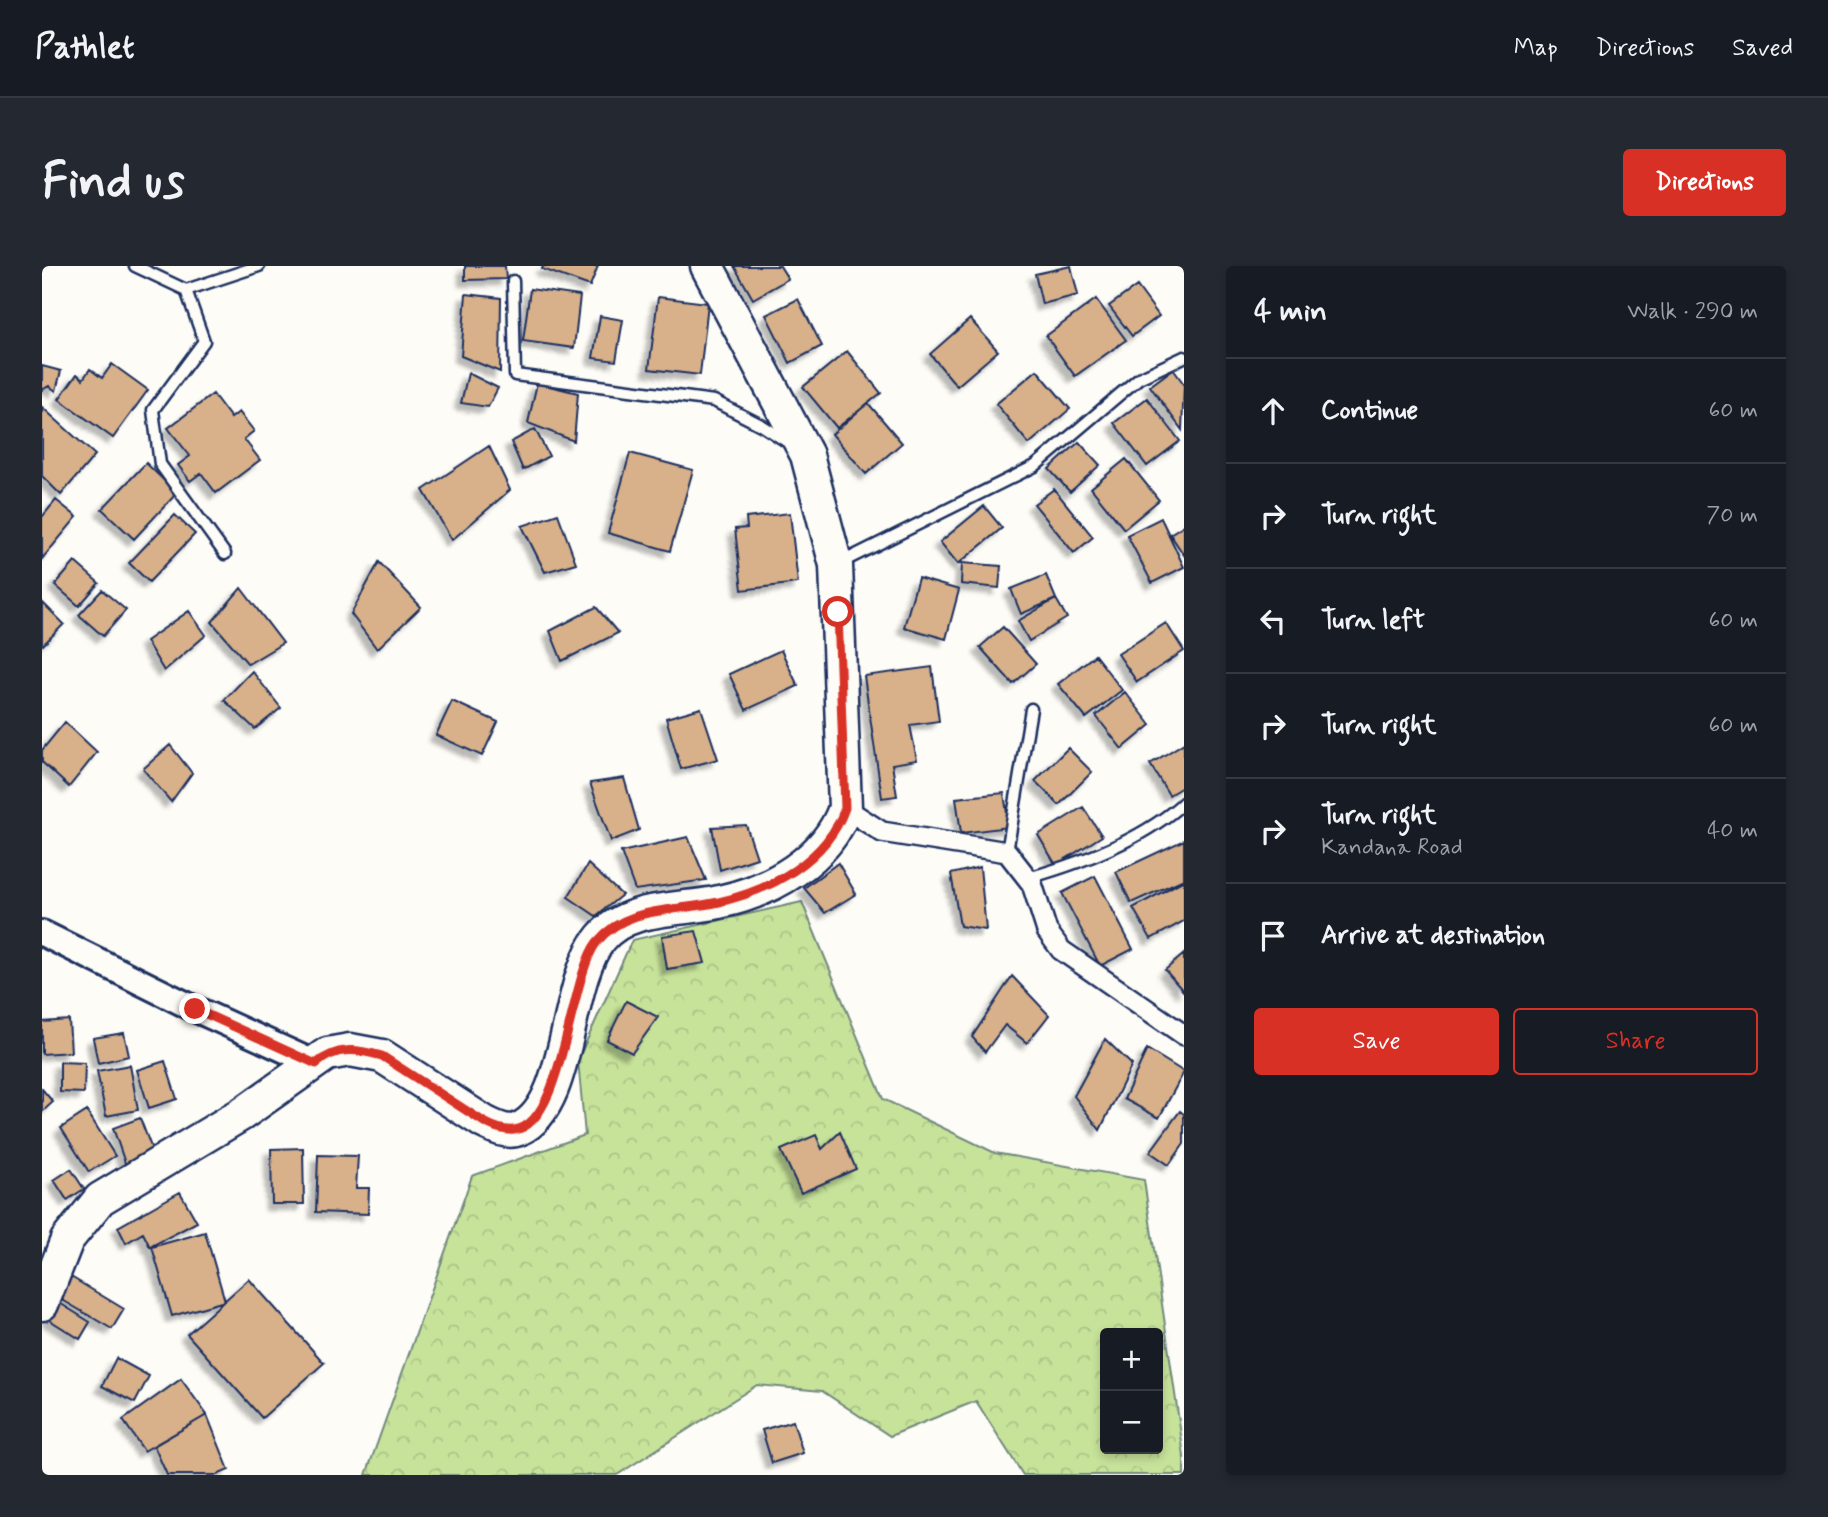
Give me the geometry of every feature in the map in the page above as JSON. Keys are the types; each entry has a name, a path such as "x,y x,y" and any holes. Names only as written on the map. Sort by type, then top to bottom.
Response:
{"main road":[{"path":"42,1304 67,1240 100,1199 242,1114 336,1051 368,1052 382,1056 484,1122 500,1130 517,1130 530,1122 543,1106 555,1078 586,962 606,932 618,922 637,915 720,902 767,886 821,850 838,829 845,808 836,565 807,455 707,266"}],"street":[{"path":"845,808 882,832 1007,852 1028,878 1046,931 1061,950 1184,1035"},
{"path":"42,933 195,1009 316,1064"}],"lane":[{"path":"135,266 186,290 259,266"},
{"path":"513,281 514,374 714,401 763,426 807,455"},
{"path":"186,290 204,341 153,410 160,464 225,554"},
{"path":"836,565 1035,466 1139,378 1184,357"},
{"path":"1007,852 1031,709"},
{"path":"1028,878 1058,869 1163,822 1184,802"}],"green space":[{"path":"802,902 883,1099 995,1153 1144,1180 1184,1456 1184,1475 1023,1475 976,1401 890,1436 822,1391 757,1385 617,1475 366,1475 472,1176 585,1135 578,1060 632,940"}],"building":[{"path":"465,266 505,266 506,279 465,280"},
{"path":"543,266 598,266 590,286 542,269"},
{"path":"734,266 780,266 788,279 753,299"},
{"path":"1071,266 1078,295 1042,304 1035,274"},
{"path":"1137,286 1159,316 1132,336 1109,306"},
{"path":"530,289 580,296 574,348 523,341"},
{"path":"466,294 501,298 500,372 461,356"},
{"path":"658,297 708,303 700,375 649,369"},
{"path":"798,299 822,346 790,363 766,315"},
{"path":"1096,299 1126,340 1075,376 1046,336"},
{"path":"600,316 623,320 616,361 593,358"},
{"path":"970,319 998,351 957,386 930,354"},
{"path":"847,351 881,393 837,428 803,387"},
{"path":"112,364 148,390 113,438 59,399 77,374 83,379 90,369 102,378"},
{"path":"42,366 61,371 56,391 49,386 42,390"},
{"path":"1173,369 1184,384 1182,430 1150,386"},
{"path":"1037,370 1070,409 1029,444 996,404"},
{"path":"468,373 498,388 488,407 461,403"},
{"path":"537,383 578,393 574,441 528,423"},
{"path":"213,394 231,418 239,412 254,431 244,439 260,460 216,493 201,473 190,481 178,465 190,456 168,428"},
{"path":"1147,398 1180,441 1147,466 1114,423"},
{"path":"868,403 902,443 866,474 832,434"},
{"path":"42,407 95,455 61,495 42,476"},
{"path":"535,429 549,456 523,470 511,442"},
{"path":"1079,442 1100,465 1070,492 1049,469"},
{"path":"489,446 510,490 452,540 423,490"},
{"path":"630,453 693,470 670,551 608,533"},
{"path":"1126,459 1159,500 1124,529 1091,488"},
{"path":"146,463 177,493 134,539 102,509"},
{"path":"1054,489 1093,537 1074,553 1034,504"},
{"path":"56,500 77,517 42,559 42,517"},
{"path":"984,506 1002,528 958,564 940,542"},
{"path":"790,513 798,583 742,590 735,529 747,528 746,518"},
{"path":"558,514 576,563 545,572 522,526"},
{"path":"175,515 195,534 149,582 129,563"},
{"path":"1161,518 1184,567 1152,583 1127,535"},
{"path":"1184,525 1184,555 1170,534"},
{"path":"75,562 99,583 79,606 55,585"},
{"path":"379,562 421,607 377,649 351,614"},
{"path":"962,563 1001,566 999,588 961,584"},
{"path":"1046,575 1056,599 1021,614 1011,589"},
{"path":"918,578 959,590 946,639 904,627"},
{"path":"241,588 283,643 248,664 212,622"},
{"path":"102,590 126,610 103,636 79,615"},
{"path":"1056,599 1067,618 1029,641 1018,621"},
{"path":"42,602 64,624 43,645 42,643"},
{"path":"596,607 618,633 562,661 550,631"},
{"path":"189,611 206,635 164,671 146,641"},
{"path":"1166,623 1184,651 1137,682 1118,654"},
{"path":"1003,627 1036,664 1013,684 980,647"},
{"path":"781,650 798,686 746,710 729,674"},
{"path":"1095,655 1122,690 1086,718 1058,684"},
{"path":"932,667 939,721 910,725 917,760 892,764 897,796 882,798 864,676"},
{"path":"252,671 281,708 255,729 224,700"},
{"path":"1125,692 1151,725 1122,749 1096,716"},
{"path":"452,701 498,722 482,756 436,735"},
{"path":"701,708 718,759 681,769 666,718"},
{"path":"65,722 97,752 69,787 42,762 42,750"},
{"path":"1184,743 1184,786 1169,795 1150,764"},
{"path":"170,745 192,773 171,802 143,769"},
{"path":"1068,748 1092,772 1059,805 1035,781"},
{"path":"624,778 639,830 611,841 590,783"},
{"path":"1004,793 1009,827 961,833 956,798"},
{"path":"1083,807 1102,836 1056,865 1038,835"},
{"path":"746,825 757,858 720,870 712,827"},
{"path":"688,837 706,880 635,890 621,852"},
{"path":"1184,840 1184,879 1131,903 1116,872"},
{"path":"838,863 856,894 825,913 804,888"},
{"path":"588,864 622,895 596,916 568,897"},
{"path":"980,867 986,930 960,926 951,874"},
{"path":"1095,876 1133,949 1100,966 1062,893"},
{"path":"1184,880 1184,921 1151,939 1133,908"},
{"path":"696,931 705,963 667,969 662,936"},
{"path":"1184,954 1184,992 1165,970"},
{"path":"1012,976 1049,1015 1027,1043 1005,1025 985,1052 972,1037"},
{"path":"626,1001 658,1017 632,1053 607,1040"},
{"path":"69,1020 71,1052 42,1054 42,1022"},
{"path":"124,1033 129,1056 98,1063 93,1038"},
{"path":"1105,1039 1132,1065 1100,1130 1074,1096"},
{"path":"1147,1049 1184,1072 1159,1118 1124,1099"},
{"path":"165,1061 177,1099 149,1108 137,1070"},
{"path":"60,1062 85,1063 84,1093 60,1092"},
{"path":"130,1065 138,1110 106,1116 97,1071"},
{"path":"42,1089 53,1102 42,1112"},
{"path":"87,1111 115,1156 89,1172 61,1128"},
{"path":"1180,1111 1184,1114 1184,1144 1169,1165 1150,1152"},
{"path":"140,1118 154,1155 126,1166 113,1128"},
{"path":"840,1132 856,1169 801,1193 781,1150 816,1135 822,1149"},
{"path":"303,1148 304,1204 272,1204 271,1149"},
{"path":"318,1155 358,1156 356,1188 369,1188 368,1214 316,1212"},
{"path":"71,1169 84,1189 67,1200 54,1180"},
{"path":"180,1192 197,1222 150,1247 143,1233 126,1243 118,1227"},
{"path":"205,1232 225,1301 172,1316 152,1247"},
{"path":"71,1277 124,1309 112,1329 59,1298"},
{"path":"249,1279 324,1363 262,1418 187,1334"},
{"path":"58,1302 90,1322 80,1339 48,1319"},
{"path":"116,1358 149,1376 135,1403 102,1386"},
{"path":"181,1379 207,1415 144,1451 123,1420"},
{"path":"207,1415 229,1470 217,1475 167,1475 154,1446"},
{"path":"793,1421 803,1453 772,1463 762,1430"}],"route":[{"path":"195,1009 316,1064 327,1054 336,1051 350,1050 382,1056 500,1130 517,1130 530,1122 543,1106 555,1078 586,962 606,932 618,922 637,915 720,902 767,886 821,850 838,829 845,808 838,612"}]}
